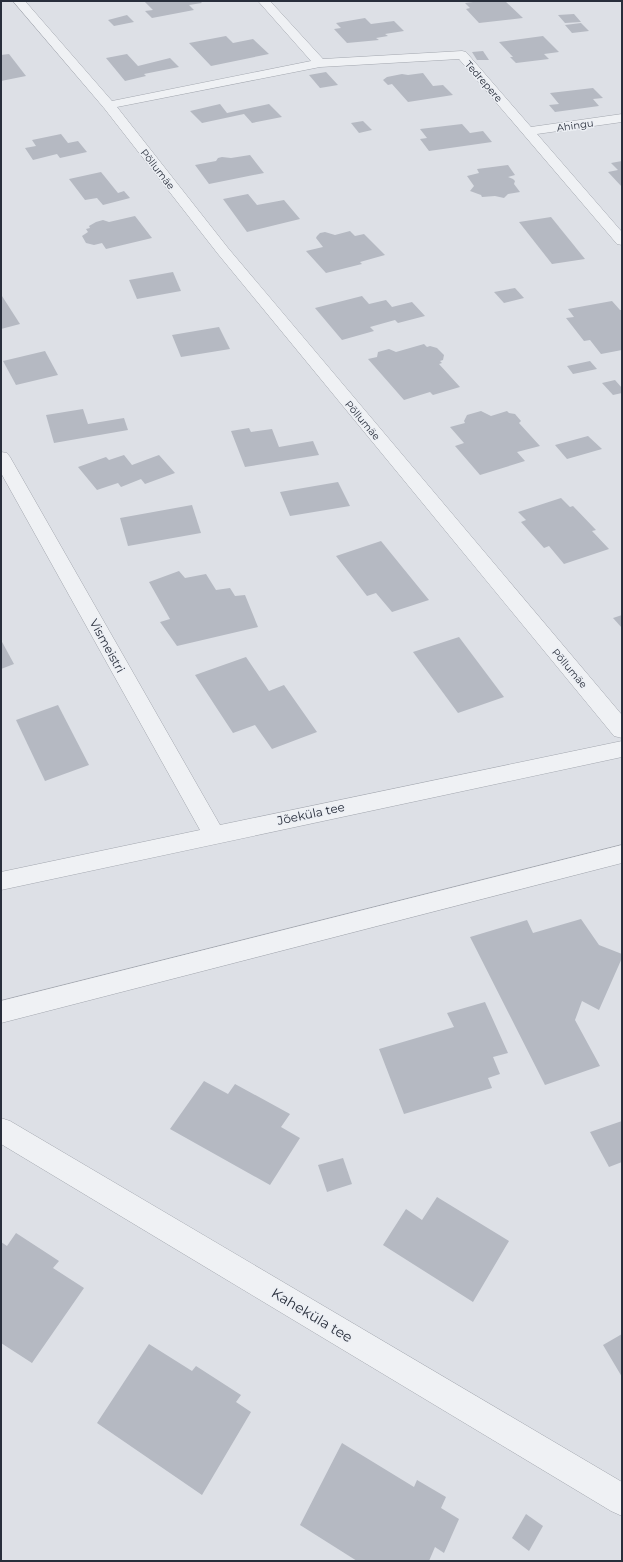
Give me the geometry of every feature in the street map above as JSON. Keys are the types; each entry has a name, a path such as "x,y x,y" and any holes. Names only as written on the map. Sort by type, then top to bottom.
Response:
{"street":[{"name":"Põllumäe","path":"19,1 109,105 223,251 622,730"},
{"path":"264,1 320,63"},
{"name":"Tedrepere","path":"320,63 462,55 622,242"},
{"path":"109,105 320,63"},
{"name":"Ahingu","path":"527,131 622,118"},
{"name":"Vismeistri","path":"1,457 214,835"},
{"name":"Jõeküla tee","path":"1,881 622,749"},
{"path":"1,1012 622,854"},
{"name":"Kaheküla tee","path":"1,1130 622,1500"}],"building":[{"path":"144,1 200,1 202,3 189,5 194,10 152,18 145,11 153,10"},
{"path":"505,1 523,18 479,23 466,9 470,8 465,3"},
{"path":"574,14 581,22 565,23 558,15"},
{"path":"127,15 134,22 114,26 108,20"},
{"path":"365,18 371,24 394,21 404,31 385,34 388,36 376,38 379,40 347,43 334,29 341,28 336,23"},
{"path":"581,23 589,31 572,33 565,25"},
{"path":"226,36 233,43 253,39 269,54 211,66 189,43"},
{"path":"543,36 559,52 544,54 549,59 516,63 510,57 513,57 499,42"},
{"path":"483,51 489,60 477,60 472,52"},
{"path":"9,54 26,76 1,81 1,55"},
{"path":"127,54 138,66 170,58 179,67 144,74 146,76 125,81 106,58"},
{"path":"326,72 338,85 320,88 309,75"},
{"path":"423,73 433,86 443,85 453,95 408,102 392,84 388,85 383,80 387,77 402,74 408,75"},
{"path":"593,88 603,98 593,99 599,106 555,112 549,105 559,104 550,93"},
{"path":"220,104 227,113 269,104 282,117 252,123 244,114 202,123 190,111"},
{"path":"363,121 372,130 359,133 351,123"},
{"path":"462,124 470,133 483,131 492,142 429,151 420,139 427,138 420,129"},
{"path":"61,134 68,143 78,141 87,152 60,158 57,154 33,160 25,148 36,146 32,140"},
{"path":"250,155 264,173 209,184 195,165 216,161 218,158 222,157 231,158"},
{"path":"622,161 622,187 608,172 618,170 611,163"},
{"path":"508,165 515,175 508,177 515,181 514,184 520,192 508,194 504,198 495,196 482,197 481,195 470,191 474,186 467,176 479,173 477,169"},
{"path":"101,172 118,193 124,191 130,198 103,205 97,198 85,200 69,179"},
{"path":"248,194 257,205 284,200 300,219 247,232 223,199"},
{"path":"135,216 152,238 106,249 102,243 94,245 86,243 82,236 88,232 86,229 90,228 89,226 96,222 103,220 109,222"},
{"path":"551,217 585,259 552,264 519,222"},
{"path":"350,231 355,236 364,234 385,255 360,262 362,264 326,273 306,251 323,247 316,238 320,233 325,232 335,235"},
{"path":"173,272 181,291 137,299 129,280"},
{"path":"515,288 524,298 504,303 494,292"},
{"path":"2,296 20,324 1,329"},
{"path":"362,296 369,304 386,300 392,307 412,302 425,316 398,323 395,320 370,327 374,331 342,340 315,308"},
{"path":"612,301 620,310 622,310 622,350 601,354 590,340 584,341 566,318 574,317 568,309"},
{"path":"219,327 230,349 181,357 172,335"},
{"path":"424,344 427,347 430,346 437,348 444,355 443,360 440,361 442,363 439,364 460,387 433,395 430,392 404,400 368,359 377,357 378,352 389,349 396,352"},
{"path":"45,351 58,375 16,385 3,361"},
{"path":"590,361 597,369 573,374 567,366"},
{"path":"615,380 622,388 622,393 613,395 602,383"},
{"path":"83,409 88,424 124,418 128,430 54,443 46,415"},
{"path":"481,411 491,416 507,411 515,414 521,421 519,423 540,446 517,452 525,461 480,475 455,446 464,443 450,427 465,423 464,421 467,415"},
{"path":"249,428 251,432 272,429 279,447 313,441 319,455 245,467 231,431"},
{"path":"588,436 602,449 567,459 555,445"},
{"path":"124,455 132,465 159,455 175,473 145,484 141,479 121,487 118,483 97,490 78,467 106,457 109,460"},
{"path":"338,482 350,506 290,516 280,492"},
{"path":"561,498 570,507 573,506 596,530 592,531 609,549 564,564 549,546 544,548 521,522 526,520 518,512"},
{"path":"192,505 201,533 128,546 120,518"},
{"path":"381,541 429,600 392,612 376,593 367,596 336,556"},
{"path":"179,571 185,578 206,574 216,590 230,588 235,596 245,595 258,627 177,646 160,622 170,619 149,582"},
{"path":"622,615 622,628 613,618"},
{"path":"459,637 504,697 458,713 413,652"},
{"path":"1,640 14,664 1,669"},
{"path":"246,657 269,691 284,685 317,732 272,749 255,725 233,733 195,675"},
{"path":"58,705 89,765 45,781 16,720"},
{"path":"581,919 599,945 622,954 622,958 599,1010 582,1001 575,1020 600,1066 545,1085 470,937 527,920 533,933"},
{"path":"485,1002 508,1053 493,1057 500,1074 488,1078 492,1088 404,1114 379,1049 454,1027 447,1013"},
{"path":"204,1081 228,1094 235,1084 290,1114 281,1127 300,1138 270,1185 170,1129"},
{"path":"622,1121 622,1162 609,1167 590,1132"},
{"path":"343,1158 352,1184 327,1192 318,1165"},
{"path":"437,1197 509,1241 473,1302 383,1245 406,1209 422,1220"},
{"path":"16,1233 59,1261 53,1268 84,1288 32,1363 1,1343 1,1242 7,1246"},
{"path":"622,1334 622,1377 603,1345"},
{"path":"149,1344 192,1371 196,1366 241,1395 236,1402 251,1412 202,1495 97,1423"},
{"path":"342,1443 414,1487 417,1480 446,1497 441,1508 459,1519 444,1553 435,1547 429,1561 357,1561 300,1525"},
{"path":"526,1514 543,1526 529,1551 512,1538"}]}
